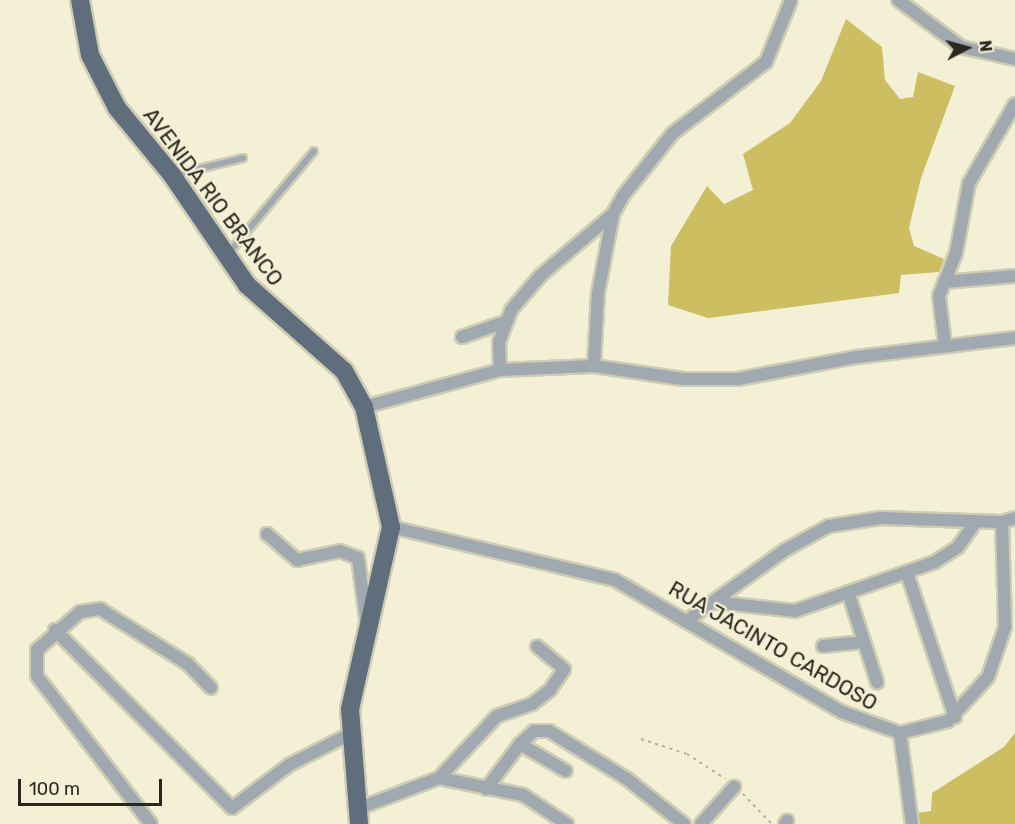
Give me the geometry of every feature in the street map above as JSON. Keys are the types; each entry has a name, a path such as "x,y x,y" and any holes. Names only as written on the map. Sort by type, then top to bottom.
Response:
{"main road":[{"name":"AVENIDA RIO BRANCO","path":"80,0 90,55 106,92 172,175 226,256 268,308 344,371 364,407 392,527 348,735 358,816"}],"street":[{"path":"500,370 505,322 541,275 613,214 666,141 773,53 791,0"},
{"path":"898,0 961,47 1015,59"},
{"path":"945,345 939,296 956,253 969,183 1015,104"},
{"path":"594,366 596,306 613,214"},
{"path":"944,282 1015,276"},
{"path":"462,337 505,322"},
{"path":"364,407 500,370 594,366 683,379 738,379 945,345 1015,338"},
{"path":"689,619 785,550 830,526 880,518 975,523 1002,522 1015,518"},
{"path":"912,824 900,733 955,717 987,677 1003,635 1002,522"},
{"path":"714,602 782,613 907,573 958,547 975,523"},
{"name":"RUA JACINTO CARDOSO","path":"392,527 603,576 689,619 842,712 900,733"},
{"path":"267,534 297,560 340,551 358,558 368,634"},
{"path":"907,573 955,717"},
{"path":"848,592 877,682"},
{"path":"151,824 37,676 37,650 55,630 80,612 100,609 158,642 211,688"},
{"path":"55,630 232,808 289,765 348,735"},
{"path":"823,646 864,642"},
{"path":"358,816 439,778 483,728 537,701 563,675 563,667 537,646"},
{"path":"486,789 520,744 534,731 549,732 627,779 684,824"},
{"path":"520,744 566,771"},
{"path":"439,778 523,795 567,824"},
{"path":"701,824 734,787"}],"lane":[{"path":"226,256 314,151"},
{"path":"172,175 243,158"}],"path":[{"path":"641,739 687,754 734,787 771,824"}],"shaded area":[{"path":"846,19 882,47 885,80 900,99 913,97 918,72 955,86 921,178 909,228 914,246 944,259 939,272 901,275 899,293 708,318 668,305 671,246 707,186 724,204 753,190 743,154 790,123 821,81"},
{"path":"1015,733 1015,824 918,824 916,813 931,811 932,793 1004,747"}]}
